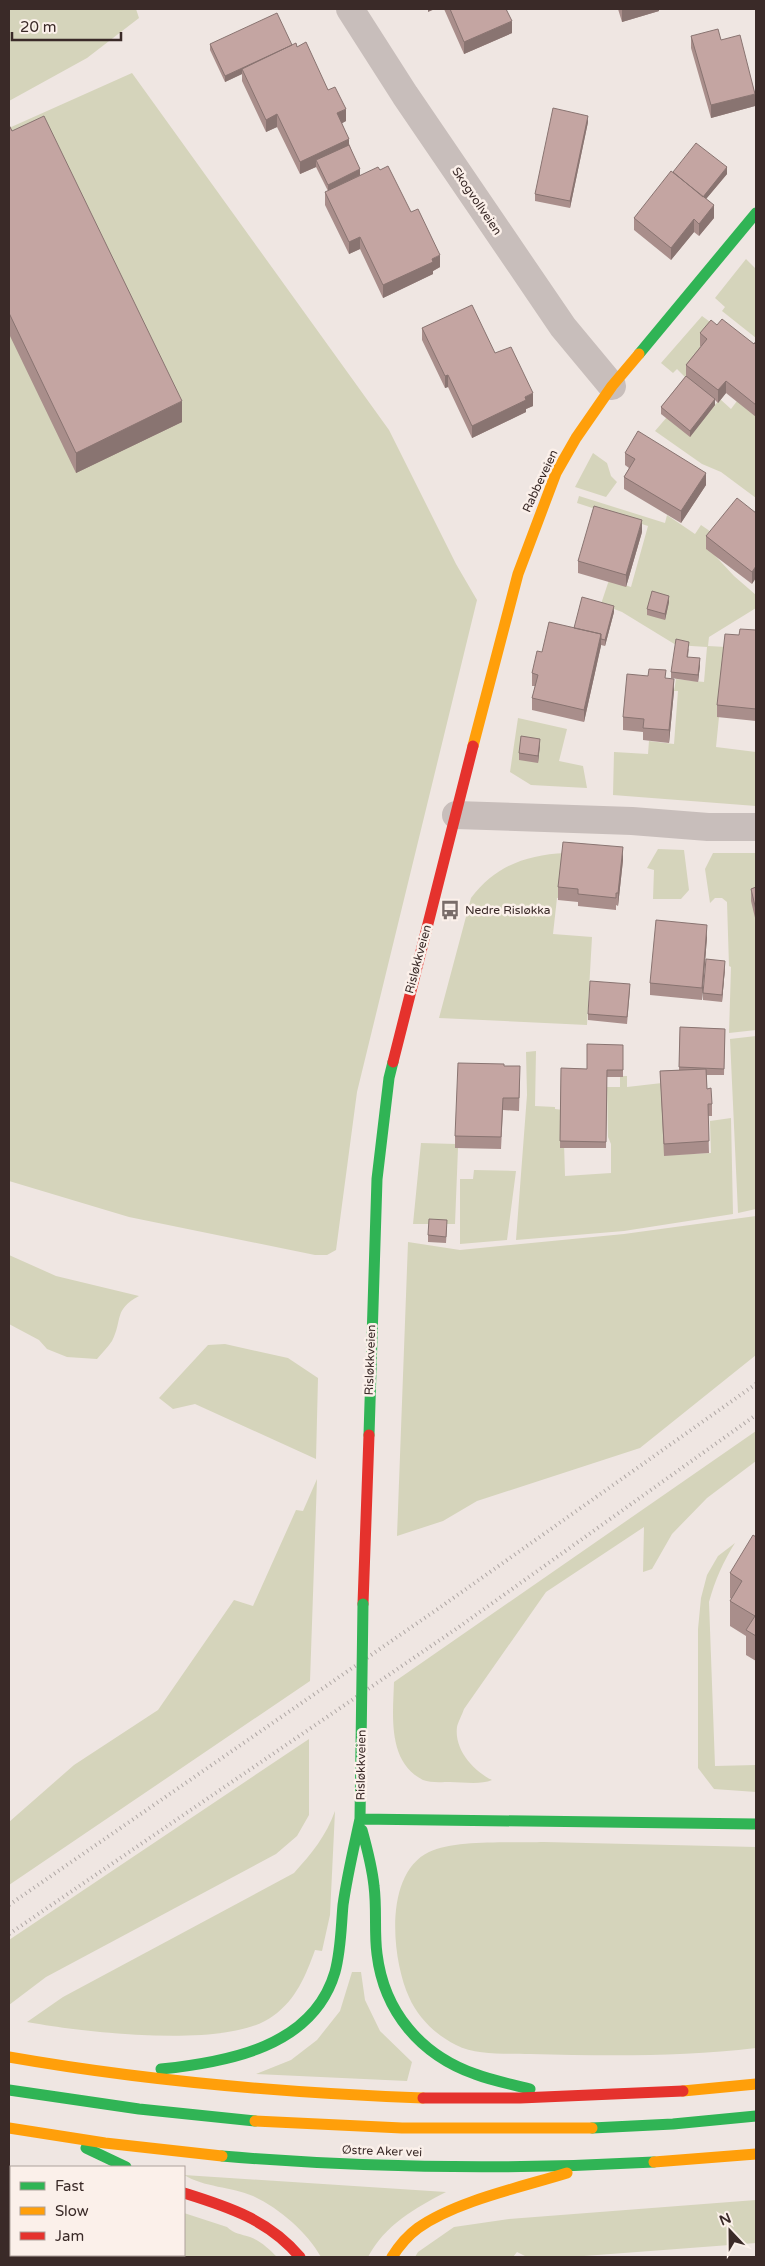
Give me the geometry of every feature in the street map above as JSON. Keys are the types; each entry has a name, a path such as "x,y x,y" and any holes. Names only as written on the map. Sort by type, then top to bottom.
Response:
{"main road":[{"name":"Rabbeveien","path":"456,815 504,626 531,536 556,473 576,438 612,386 756,213"},
{"name":"Risløkkveien","path":"456,815 389,1078 376,1179 363,1604 360,1819 756,1824"},
{"path":"116,2072 183,2067 243,2056 269,2045 298,2028 321,2003 332,1982 338,1958 345,1894 360,1819"},
{"path":"360,1819 375,1892 377,1955 382,1983 393,2009 407,2031 428,2050 474,2074 562,2097"},
{"path":"9,2057 218,2086 303,2093 406,2098 562,2097 713,2089 756,2084"},
{"name":"Østre Aker vei","path":"9,2090 208,2116 404,2130 575,2128 719,2120 756,2116"},
{"name":"Østre Aker vei","path":"9,2128 69,2140 209,2155 304,2162 444,2167 595,2164 756,2154"},
{"path":"69,2140 124,2166"},
{"path":"392,2257 406,2237 434,2219 463,2207 595,2164"},
{"path":"185,2192 255,2219 275,2230 300,2257"}],"street":[{"name":"Skogvollveien","path":"350,9 405,95 563,327 612,386"},
{"path":"456,815 632,821 708,827 756,826"}],"green space":[{"path":"9,9 136,9 139,18 87,58 9,101"},
{"path":"132,73 389,430 456,564 477,600 357,1092 336,1250 327,1255 315,1255 129,1217 9,1181 9,128"},
{"path":"746,259 756,269 756,338 722,311 725,307 715,298"},
{"path":"702,316 721,330 686,378 677,369 673,373 661,363"},
{"path":"720,399 731,409 737,401 756,415 756,498 721,472 702,464 655,431 667,417 714,406"},
{"path":"593,453 607,463 611,476 617,482 606,497 575,487"},
{"path":"579,496 665,523 667,515 695,534 701,525 717,536 708,548 734,576 756,595 756,608 709,637 708,646 726,647 716,747 756,752 756,806 613,795 614,752 648,754 649,741 674,744 678,691 674,691 676,679 704,682 707,647 676,645 622,612 601,604 609,580 631,587 648,526 577,503"},
{"path":"518,718 567,729 559,761 583,766 587,788 531,785 510,772"},
{"path":"658,849 684,850 689,890 681,899 653,899 654,870 647,868"},
{"path":"565,853 561,898 557,898 553,934 592,937 587,1025 439,1018 471,898 490,878 512,864 537,856"},
{"path":"713,853 756,853 756,1030 729,1033 731,967 729,966 727,902 722,898 715,898 710,903 705,869"},
{"path":"756,1036 756,1209 738,1213 730,1039"},
{"path":"536,1051 535,1106 555,1107 555,1109 563,1110 565,1176 611,1173 607,1087 620,1087 620,1076 627,1076 627,1087 662,1083 665,1155 711,1153 710,1121 731,1118 733,1214 624,1231 516,1240 527,1095 526,1052"},
{"path":"421,1143 456,1144 458,1148 455,1224 413,1224"},
{"path":"474,1170 516,1171 507,1240 460,1244 460,1179 473,1179"},
{"path":"756,1216 756,1355 640,1448 477,1501 443,1521 397,1536 408,1242 460,1250 624,1234"},
{"path":"9,1255 56,1276 139,1296 125,1306 112,1341 97,1359 67,1357 47,1349 39,1340 9,1324"},
{"path":"225,1344 288,1358 318,1378 316,1459 195,1404 173,1409 159,1398 208,1345"},
{"path":"756,1431 756,1461 707,1498 672,1534 652,1569 643,1572 644,1527 546,1592 464,1709 457,1727 457,1736 462,1752 472,1765 492,1780 477,1783 433,1782 423,1780 411,1772 403,1762 395,1737 393,1723 394,1682"},
{"path":"317,1479 310,1681 9,1885 9,1822 74,1765 158,1710 234,1600 253,1606 296,1510 303,1511"},
{"path":"735,1543 720,1571 709,1602 715,1766 756,1765 756,1792 714,1789 698,1768 698,1629 701,1598 707,1575 718,1556"},
{"path":"309,1739 309,1815 297,1836 276,1854 46,1977 9,2005 9,1940"},
{"path":"335,1811 330,1915 322,1951 315,1950 304,1978 294,1995 273,2016 252,2026 224,2033 190,2035 117,2033 27,2022 63,1997 294,1873 318,1844"},
{"path":"544,1842 756,1847 756,2048 700,2053 643,2055 492,2053 464,2049 441,2036 428,2025 417,2012 409,1997 398,1962 396,1941 395,1919 398,1898 404,1879 414,1863 429,1852 454,1845"},
{"path":"352,1972 361,1972 365,2000 380,2031 412,2062 407,2081 256,2074 291,2060 317,2040 340,2011"},
{"path":"185,2175 446,2192 402,2218 383,2236 368,2257 321,2257 300,2230 273,2207 245,2193 192,2179"},
{"path":"756,2200 756,2243 571,2257 527,2257 517,2252 513,2257 415,2257 418,2252 454,2227 509,2219"},
{"path":"185,2213 227,2227 254,2239 277,2257 34,2256 185,2256"}],"building":[{"path":"450,9 506,9 512,21 464,42"},
{"path":"277,13 292,45 225,76 210,44"},
{"path":"718,29 721,40 740,35 755,94 711,105 691,36"},
{"path":"306,42 328,90 335,87 346,109 337,113 349,139 300,162 277,114 266,120 242,69 296,43 297,47"},
{"path":"553,108 588,116 570,201 535,194"},
{"path":"44,116 182,401 76,453 9,313 9,125 12,131"},
{"path":"696,143 727,167 703,197 673,172"},
{"path":"349,145 360,169 328,185 316,160"},
{"path":"388,166 411,212 418,209 440,255 432,259 433,262 383,285 360,237 349,242 325,192 378,167 380,170"},
{"path":"671,171 714,205 699,224 694,219 671,248 634,218"},
{"path":"472,305 495,353 511,347 533,393 525,397 526,400 472,426 448,375 445,376 422,328"},
{"path":"722,319 754,344 756,341 756,405 726,381 718,390 686,365 707,339 700,333 711,320 717,325"},
{"path":"686,376 715,399 690,431 661,407"},
{"path":"638,431 706,473 681,511 624,477 635,459 625,453"},
{"path":"737,498 756,513 756,566 752,572 706,536"},
{"path":"594,506 642,520 626,575 578,561"},
{"path":"652,591 669,596 665,614 647,609"},
{"path":"582,597 614,606 605,640 601,639 601,634 574,628"},
{"path":"549,622 601,634 584,710 532,698 538,675 532,673 537,651 542,652"},
{"path":"740,629 756,630 756,709 717,705 725,634 739,635"},
{"path":"676,639 689,642 687,657 700,658 698,675 671,672"},
{"path":"649,669 666,670 665,678 674,679 669,730 643,728 644,719 623,717 627,674 648,676"},
{"path":"521,736 540,739 538,756 519,753"},
{"path":"563,842 623,847 616,898 578,894 578,889 558,887"},
{"path":"756,887 756,910 751,889"},
{"path":"656,920 707,925 702,988 650,983"},
{"path":"706,959 725,961 722,995 703,993"},
{"path":"590,981 630,984 627,1017 588,1014"},
{"path":"680,1027 725,1029 724,1069 679,1067"},
{"path":"587,1044 623,1045 623,1070 607,1070 606,1142 560,1141 561,1068 587,1069"},
{"path":"458,1063 520,1066 519,1098 503,1098 501,1137 455,1136"},
{"path":"706,1069 707,1089 711,1088 712,1104 708,1104 709,1141 664,1144 660,1071"},
{"path":"429,1219 447,1220 446,1237 428,1235"},
{"path":"753,1535 756,1537 756,1636 746,1630 755,1616 730,1601 742,1581 730,1573"}],"railway":[{"path":"9,1905 442,1606 756,1384"},
{"path":"9,1934 456,1629 756,1415"}],"traffic: fast":[{"path":"639,354 756,213"},
{"path":"369,1435 377,1179 389,1078 393,1062"},
{"path":"361,1746 363,1604"},
{"path":"361,1746 360,1819 756,1824"},
{"path":"161,2069 187,2066 240,2055 265,2046 288,2034 308,2018 324,1997 335,1972 340,1947 343,1905 360,1819"},
{"path":"362,1830 373,1879 376,1946 381,1975 388,1995 408,2029 422,2043 456,2066 489,2079 530,2089"},
{"path":"9,2090 139,2109 255,2121"},
{"path":"592,2128 673,2124 756,2116"},
{"path":"86,2148 124,2166"},
{"path":"222,2156 330,2163 492,2167 654,2162"}],"traffic: slow":[{"path":"473,746 518,574 556,473 576,438 612,386 639,354"},
{"path":"9,2057 112,2073 216,2085 319,2093 423,2098"},
{"path":"683,2091 756,2084"},
{"path":"255,2121 402,2128 592,2128"},
{"path":"9,2128 105,2143 222,2156"},
{"path":"654,2162 756,2154"},
{"path":"392,2257 414,2231 433,2218 470,2202 567,2173"}],"traffic: jam":[{"path":"393,1062 473,746"},
{"path":"363,1604 369,1435"},
{"path":"423,2098 520,2098 683,2091"},
{"path":"185,2193 217,2204 262,2224 288,2244 300,2257"}],"place":[{"name":"Nedre Risløkka","path":"450,910"}]}
